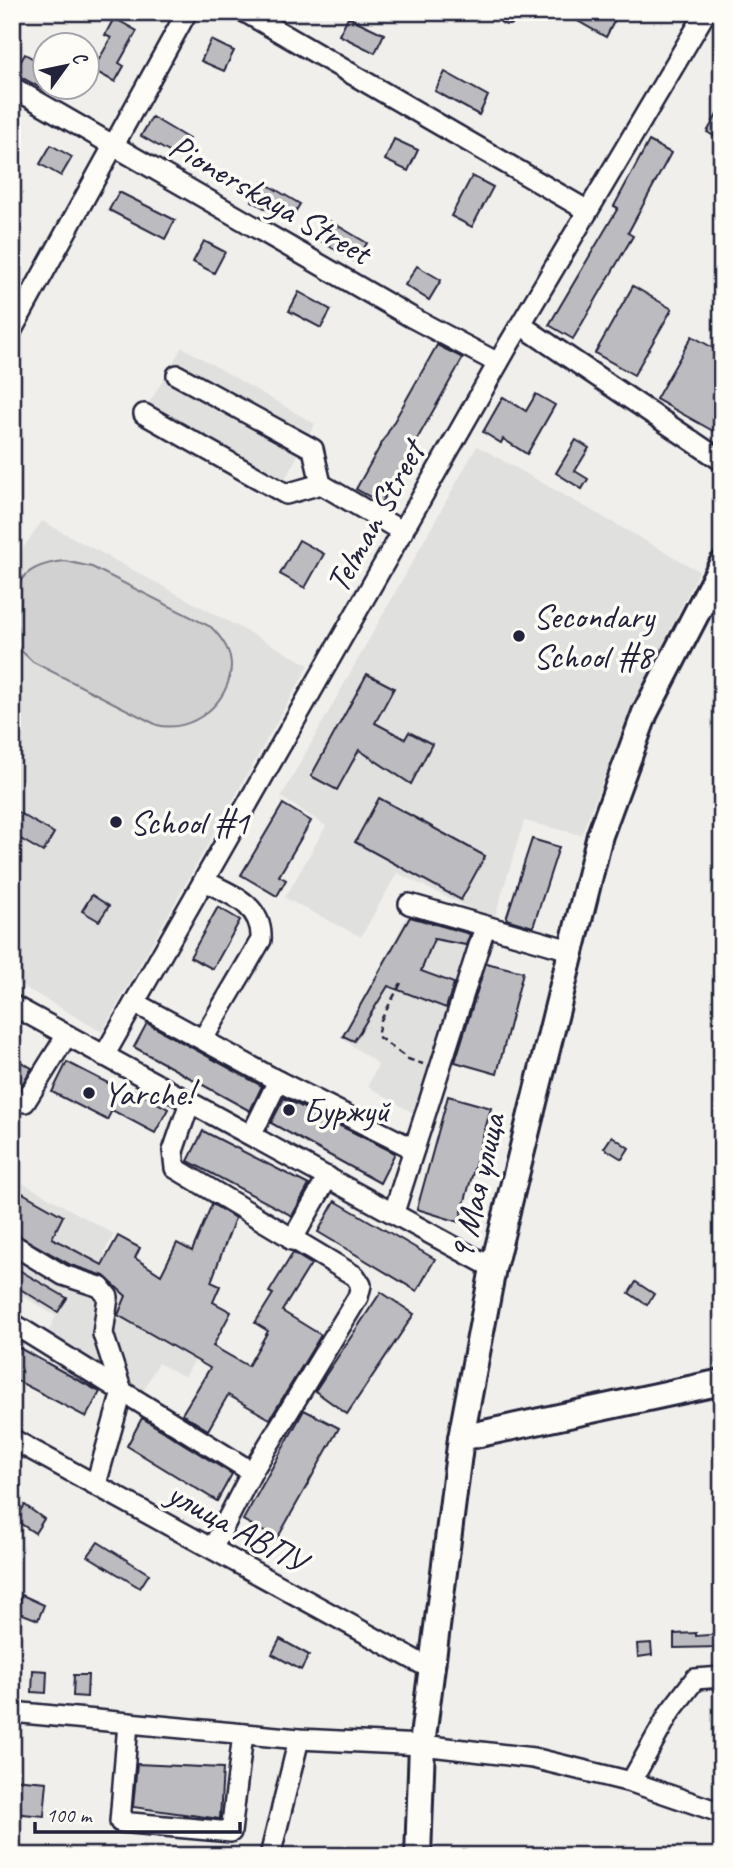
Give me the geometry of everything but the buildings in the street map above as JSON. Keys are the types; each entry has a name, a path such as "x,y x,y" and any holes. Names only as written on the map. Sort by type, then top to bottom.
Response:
{"main road":[{"name":"9 Мая улица","path":"415,1852 422,1745 461,1438 494,1268 569,950 600,835 645,713 722,564"},
{"path":"461,1438 722,1382"}],"street":[{"path":"12,330 187,12"},
{"path":"245,12 588,211"},
{"name":"Telman Street","path":"104,1056 137,1004 499,363 706,12"},
{"name":"Pionerskaya Street","path":"12,87 411,317 499,363"},
{"path":"521,325 722,461"},
{"path":"177,375 313,449 320,484"},
{"path":"144,414 286,494 320,484 403,532"},
{"path":"203,1040 261,940 262,924 251,909 206,882"},
{"path":"409,904 569,950"},
{"path":"394,1212 485,927"},
{"path":"12,1004 494,1268"},
{"path":"137,1004 278,1081 414,1149"},
{"path":"12,1100 25,1102 67,1035"},
{"path":"251,1134 278,1081"},
{"path":"190,1102 173,1151 175,1168 355,1276 361,1285 358,1297 252,1472 213,1547"},
{"path":"292,1240 328,1177"},
{"path":"12,1244 63,1275 100,1287 108,1297 103,1334 122,1392 96,1484"},
{"path":"12,1323 252,1472"},
{"name":"улица АВПУ","path":"12,1439 431,1669"},
{"path":"631,1782 670,1712 695,1679 722,1677"},
{"path":"12,1712 299,1739 422,1745 533,1758 631,1782 722,1813"},
{"path":"128,1723 120,1822 232,1832 243,1734"},
{"path":"270,1856 299,1739"}],"path":[{"path":"401,983 381,1020 377,1036 408,1059 439,1070"}],"shaded area":[{"path":"182,347 315,424 284,481 148,405"},
{"name":"Secondary School #8","path":"477,446 699,571 635,701 581,835 524,821 494,920 397,873 361,937 285,898 326,826 281,797"},
{"name":"School #1","path":"42,521 309,665 102,1032 12,980 12,564"},
{"path":"65,561 92,567 211,627 225,644 231,665 229,679 217,703 196,720 183,725 157,725 33,662 12,642 14,597 24,577 33,569"},
{"path":"410,909 479,930 421,1118 368,1086 378,1064 340,1037 388,955"},
{"path":"12,1177 114,1234 104,1253 128,1269 204,1344 185,1377 158,1363 142,1394 47,1334 56,1316 12,1289"}],"place":[{"name":"Secondary School #8","path":"519,636"},
{"name":"School #1","path":"116,822"},
{"name":"Yarche!","path":"89,1093"},
{"name":"Буржуй","path":"289,1110"}]}
